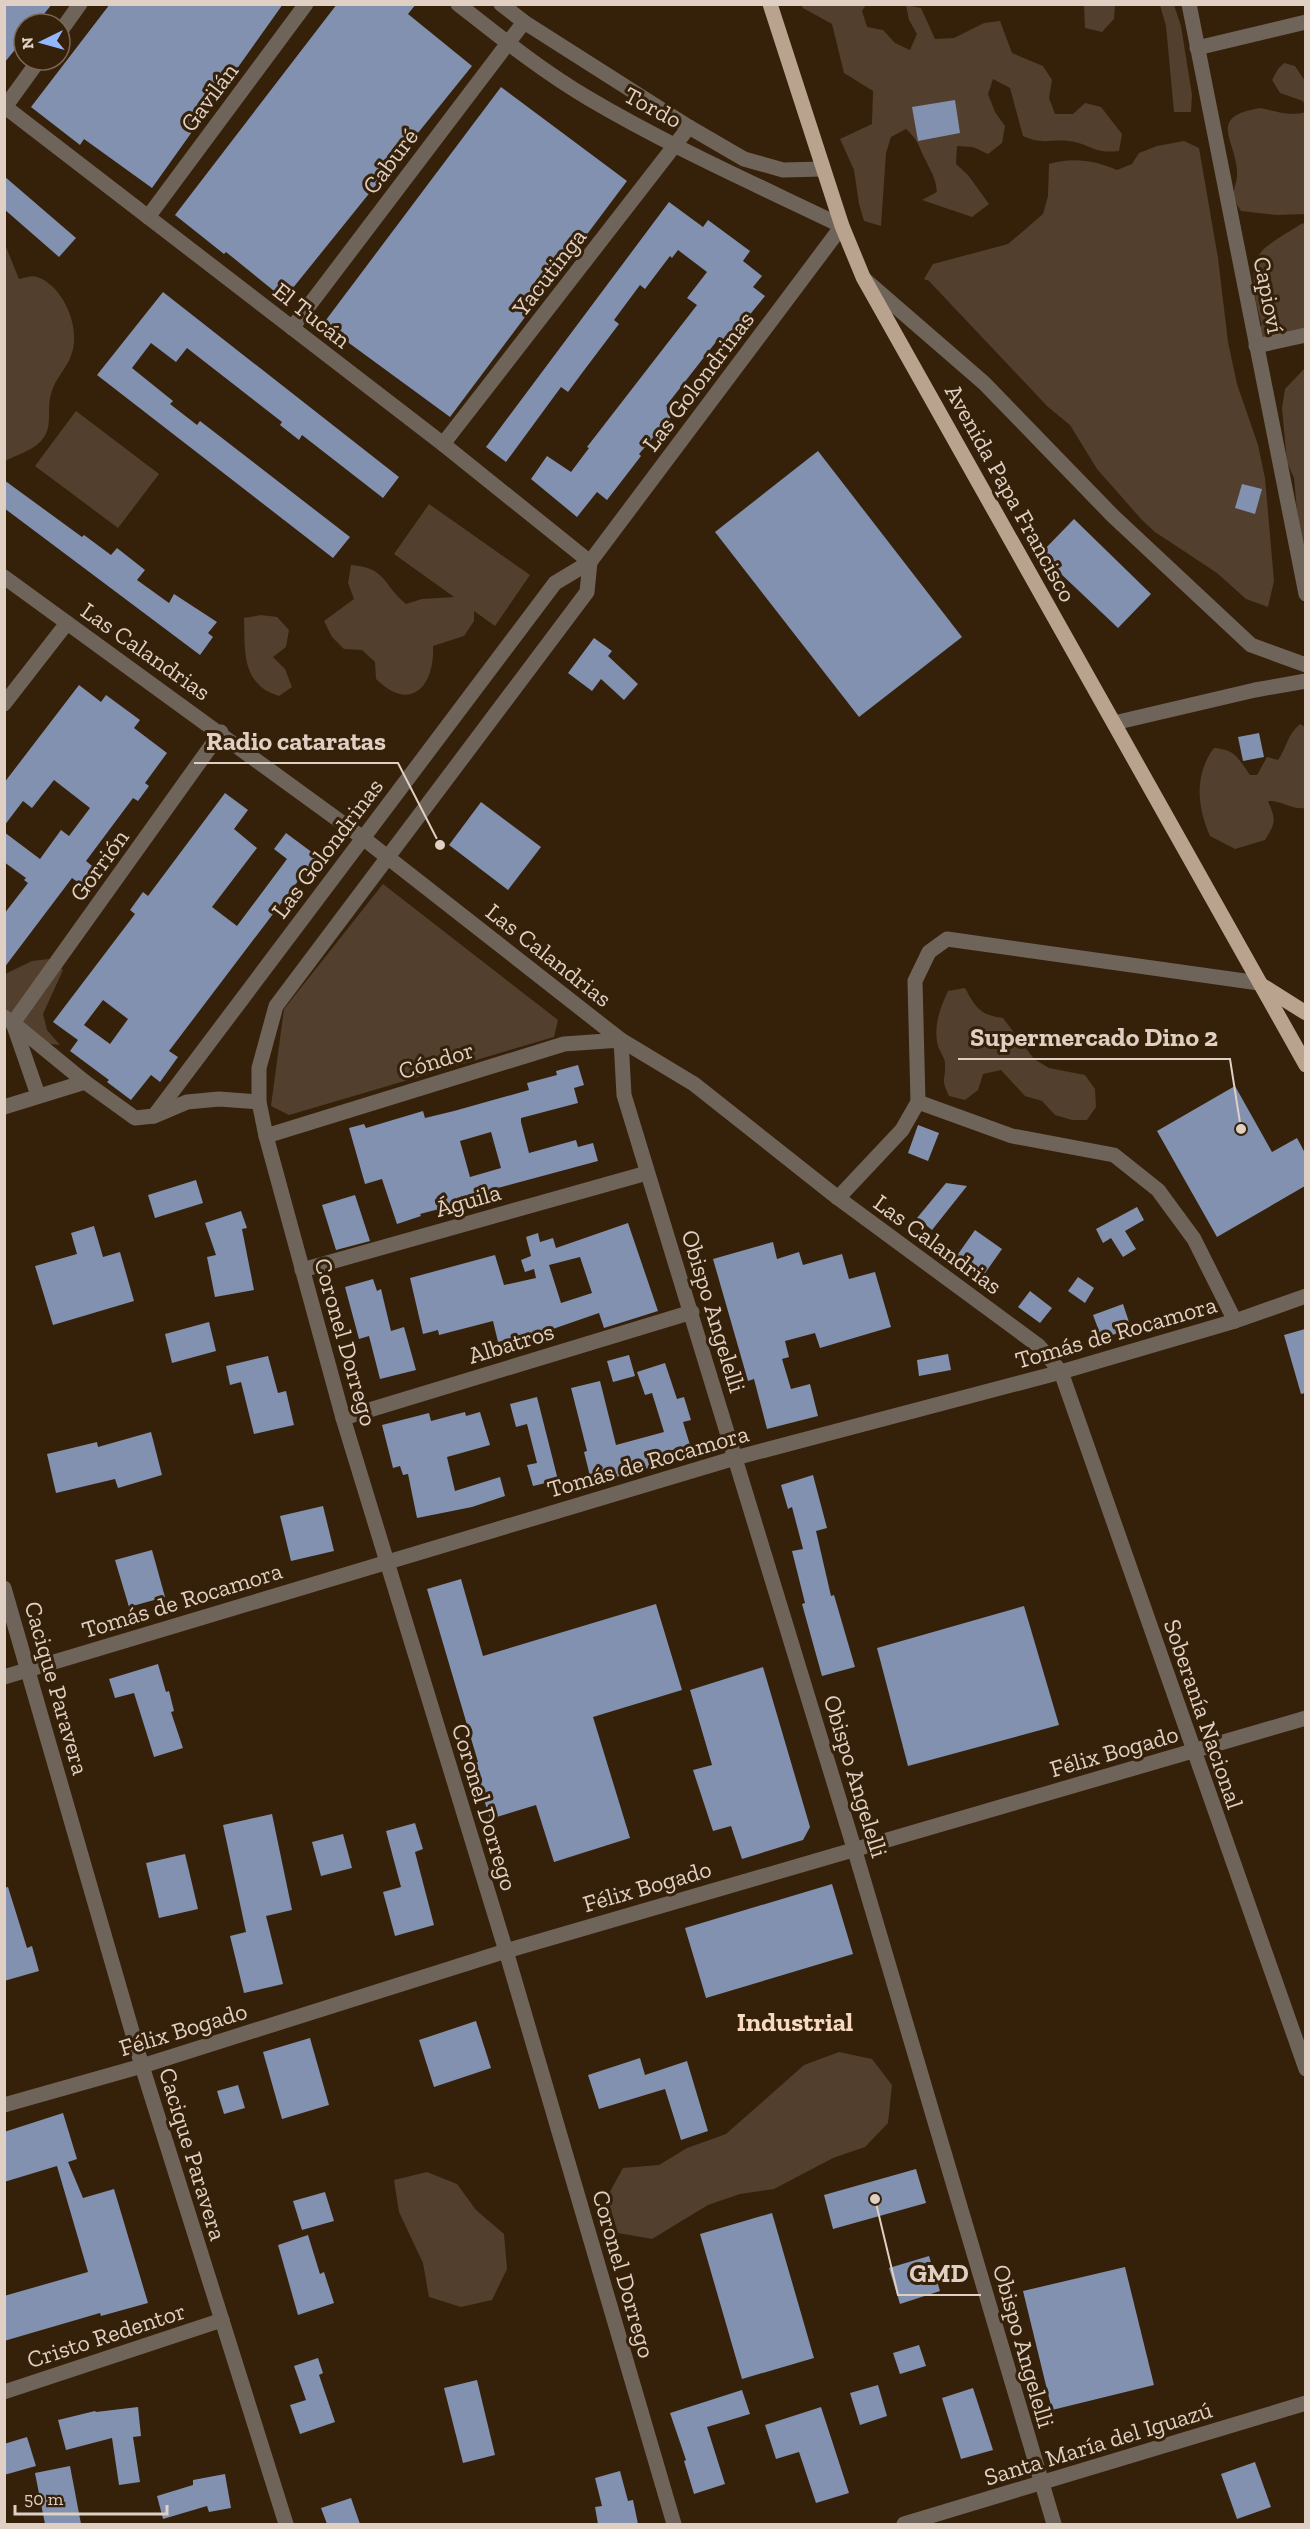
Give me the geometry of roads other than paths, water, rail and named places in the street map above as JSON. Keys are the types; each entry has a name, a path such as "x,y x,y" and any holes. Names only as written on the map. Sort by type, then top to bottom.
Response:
{"main road":[{"name":"Avenida Papa Francisco","path":"770,4 842,226 863,277 1305,1065"},
{"name":"Avenida Papa Francisco","path":"1259,983 1305,1013"}],"street":[{"name":"Gavilán","path":"148,217 306,4"},
{"name":"Tordo","path":"458,4 508,43 587,98 676,145 842,226"},
{"name":"Tordo","path":"501,4 524,22 689,127 744,159 783,170 823,169"},
{"name":"Capioví","path":"1189,4 1305,594"},
{"name":"Caburé","path":"292,328 524,22"},
{"path":"1197,48 1305,22"},
{"path":"5,106 30,72"},
{"name":"El Tucán","path":"5,106 443,444 590,562"},
{"name":"Yacutinga","path":"443,444 689,127"},
{"name":"Las Golondrinas","path":"154,1116 555,583 590,562 842,226"},
{"path":"863,277 984,382 1113,516 1251,645 1305,665"},
{"path":"1256,346 1305,335"},
{"path":"9,1020 85,1082 135,1118 154,1116 187,1102 219,1099 259,1102 259,1068 276,1006 587,592 590,562"},
{"name":"Las Calandrias","path":"4,577 221,732 363,838 621,1040 694,1084 838,1198 1039,1346 1062,1372"},
{"path":"4,704 67,623"},
{"path":"1114,723 1255,690 1305,681"},
{"name":"Gorrión","path":"9,1020 221,732"},
{"path":"838,1198 902,1130 918,1102 915,981 929,951 947,939 1259,983"},
{"path":"9,1020 38,1095"},
{"name":"Cóndor","path":"266,1136 564,1044 621,1040"},
{"name":"Obispo Angelelli","path":"621,1040 624,1095 854,1848 1054,2524"},
{"path":"4,1107 85,1082"},
{"name":"Coronel Dorrego","path":"259,1102 266,1136 343,1418 506,1950 674,2524"},
{"path":"918,1102 1012,1136 1114,1155 1158,1190 1194,1239 1235,1321"},
{"name":"Águila","path":"302,1270 647,1173"},
{"name":"Tomás de Rocamora","path":"4,1677 735,1458 1062,1372 1235,1321 1305,1296"},
{"name":"Albatros","path":"343,1418 692,1312"},
{"name":"Soberanía Nacional","path":"1062,1372 1305,2069"},
{"name":"Cacique Paravera","path":"4,1588 142,2066 286,2524"},
{"name":"Félix Bogado","path":"4,2105 142,2066 506,1950 1305,1718"},
{"name":"Cristo Redentor","path":"4,2392 222,2320"},
{"name":"Santa María del Iguazú","path":"904,2524 1042,2485 1305,2403"}],"place":[{"name":"Radio cataratas","path":"440,845"},
{"name":"Supermercado Dino 2","path":"1241,1129"},
{"name":"GMD","path":"875,2199"}],"district":[{"name":"Industrial","path":"795,2022"}]}
